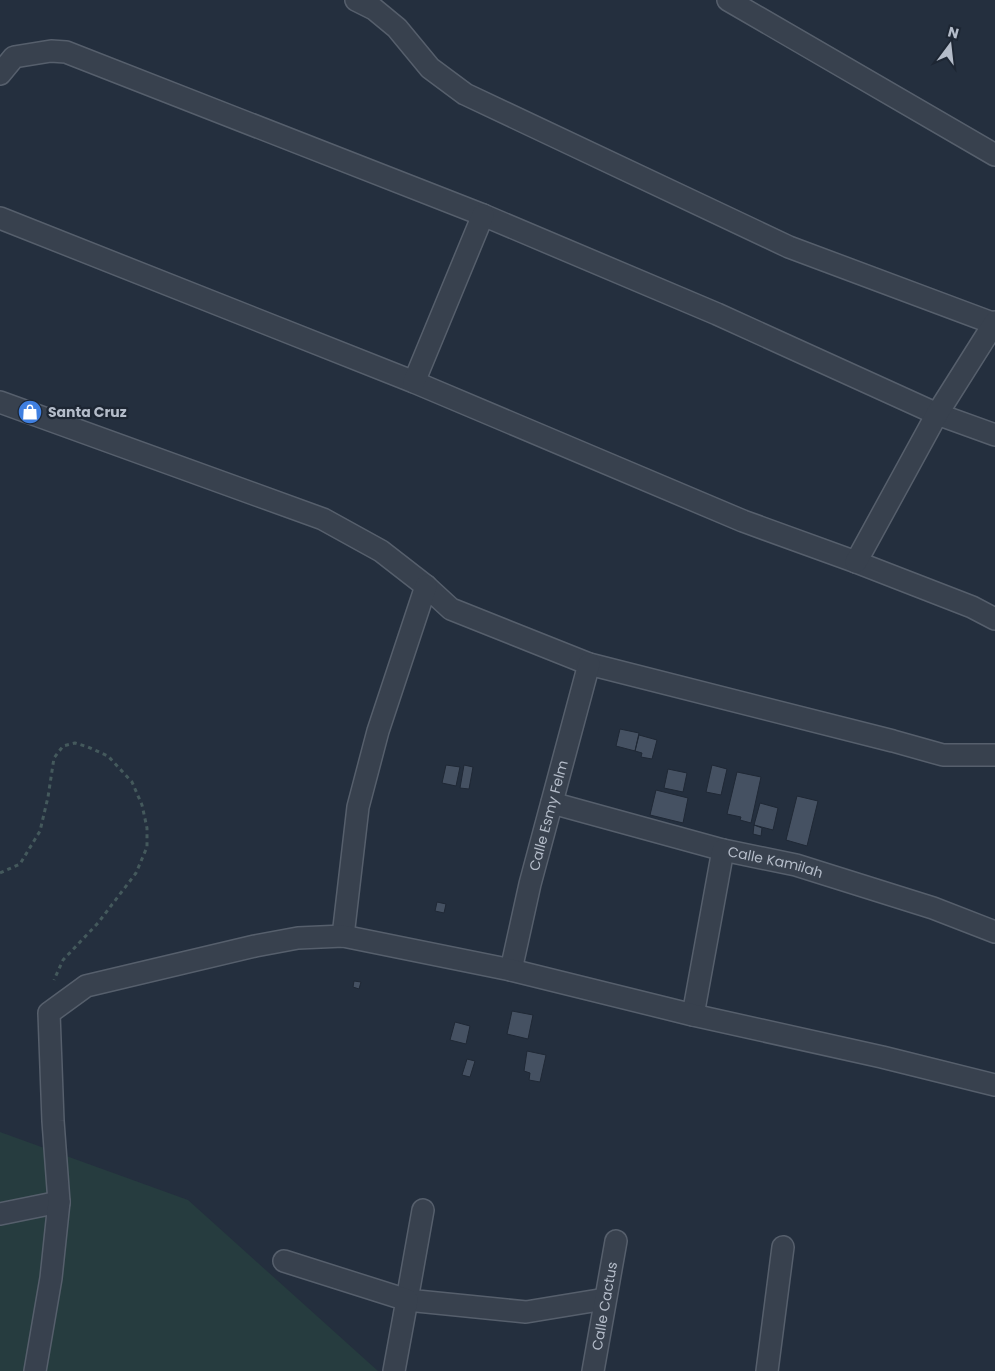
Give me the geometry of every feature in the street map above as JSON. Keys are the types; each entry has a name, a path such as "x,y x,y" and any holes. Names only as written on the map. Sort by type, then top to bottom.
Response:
{"street":[{"path":"356,0 374,9 397,28 430,68 465,94 789,247 995,323 937,414 856,562"},
{"path":"728,0 995,155"},
{"path":"0,74 14,57 51,51 66,52 483,215 717,314 937,414 995,435"},
{"path":"414,382 483,215"},
{"path":"0,218 414,382 743,521 972,607 995,619"},
{"path":"0,402 323,519 381,551 426,586 451,609 589,664 943,755 995,755"},
{"path":"343,936 358,807 378,731 426,586"},
{"name":"Calle Esmy Felm","path":"510,970 530,884 589,664"},
{"name":"Calle Kamilah","path":"552,803 723,850 796,866 933,908 995,932"},
{"path":"693,1015 723,850"},
{"path":"35,1371 51,1278 59,1202 53,1120 50,1013 86,986 272,943 298,938 343,936 510,970 693,1015 882,1057 995,1085"},
{"path":"0,1214 59,1202"},
{"path":"394,1371 423,1210"},
{"name":"Calle Cactus","path":"593,1371 616,1241"},
{"path":"767,1371 783,1247"},
{"path":"284,1261 407,1300 526,1312 605,1299"}],"path":[{"path":"0,873 20,864 40,831 54,758 63,746 75,743 88,746 108,756 132,782 142,805 147,828 147,847 136,873 98,923 63,960 50,987 50,1013"}],"green space":[{"path":"0,1132 188,1200 378,1371 0,1371"}],"building":[{"path":"620,729 639,733 635,751 616,746"},
{"path":"639,735 657,740 652,759 641,757 642,753 635,751"},
{"path":"446,765 460,767 456,786 442,783"},
{"path":"464,765 473,767 469,789 460,788"},
{"path":"712,765 727,769 721,795 706,792"},
{"path":"668,769 687,773 683,792 664,788"},
{"path":"737,772 761,777 751,823 740,820 741,817 727,814"},
{"path":"656,790 688,798 683,823 650,815"},
{"path":"797,796 818,801 807,846 786,840"},
{"path":"760,803 778,808 773,830 754,825"},
{"path":"754,825 762,828 761,836 753,834"},
{"path":"437,902 446,904 444,913 435,911"},
{"path":"354,981 361,982 359,989 353,987"},
{"path":"512,1011 533,1015 528,1039 507,1034"},
{"path":"455,1022 470,1026 466,1044 450,1040"},
{"path":"527,1051 546,1055 540,1082 529,1080 530,1073 524,1071"},
{"path":"467,1059 475,1061 470,1077 462,1075"}],"place":[{"name":"Santa Cruz","path":"30,412"}]}
